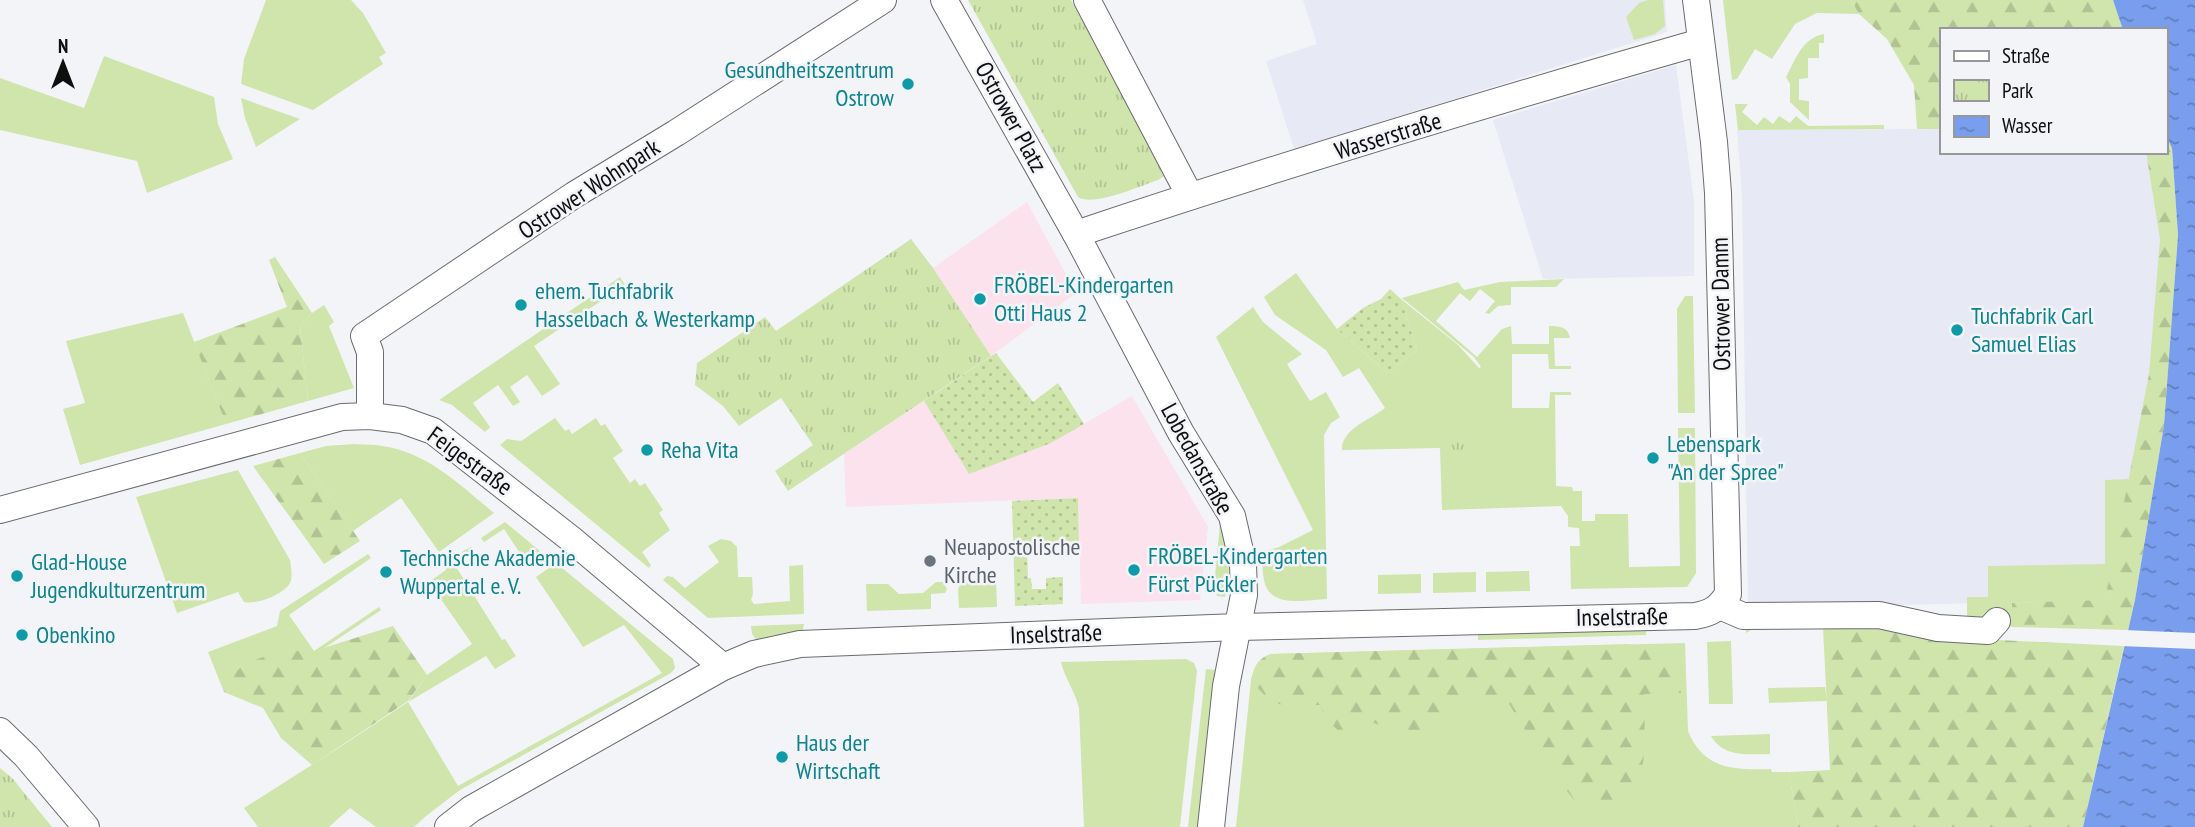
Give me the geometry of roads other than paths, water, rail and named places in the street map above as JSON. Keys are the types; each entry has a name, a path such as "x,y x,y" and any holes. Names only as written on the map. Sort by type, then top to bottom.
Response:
{"street":[{"name":"Ostrower Wohnpark","path":"370,416 370,352 364,336 574,195 883,0"},
{"name":"Ostrower Platz","path":"944,0 1076,234"},
{"path":"1087,0 1190,196"},
{"name":"Ostrower Damm","path":"1696,0 1718,193 1728,594 1715,610"},
{"name":"Wasserstraße","path":"1076,234 1190,196 1701,42"},
{"name":"Lobedanstraße","path":"1076,234 1181,433 1232,516 1243,564 1244,595 1226,686 1211,827"},
{"name":"Feigestraße","path":"0,510 309,425 342,418 370,416 402,420 433,430 571,539 723,667"},
{"path":"1715,610 1743,616 1879,615 1938,628 1988,631 1997,621"},
{"name":"Inselstraße","path":"448,827 471,809 723,667 754,654 808,643 1238,627 1684,616 1715,610"},
{"path":"0,731 26,756 86,827"}],"water":[{"path":"2113,0 2195,0 2195,827 2083,827 2135,600 2164,425 2178,235 2172,148 2167,138 2167,28 2122,28"}],"place":[{"name":"Gesundheitszentrum Ostrow","path":"908,84"},
{"name":"FRÖBEL-Kindergarten Otti Haus 2","path":"980,299"},
{"name":"ehem. Tuchfabrik Hasselbach & Westerkamp","path":"521,305"},
{"name":"Tuchfabrik Carl Samuel Elias","path":"1957,330"},
{"name":"Reha Vita","path":"647,450"},
{"name":"Lebenspark \"An der Spree\"","path":"1653,458"},
{"name":"Neuapostolische Kirche","path":"930,561"},
{"name":"FRÖBEL-Kindergarten Fürst Pückler","path":"1134,570"},
{"name":"Technische Akademie Wuppertal e. V.","path":"386,572"},
{"name":"Glad-House Jugendkulturzentrum","path":"17,576"},
{"name":"Obenkino","path":"22,635"},
{"name":"Haus der Wirtschaft","path":"782,757"}]}
